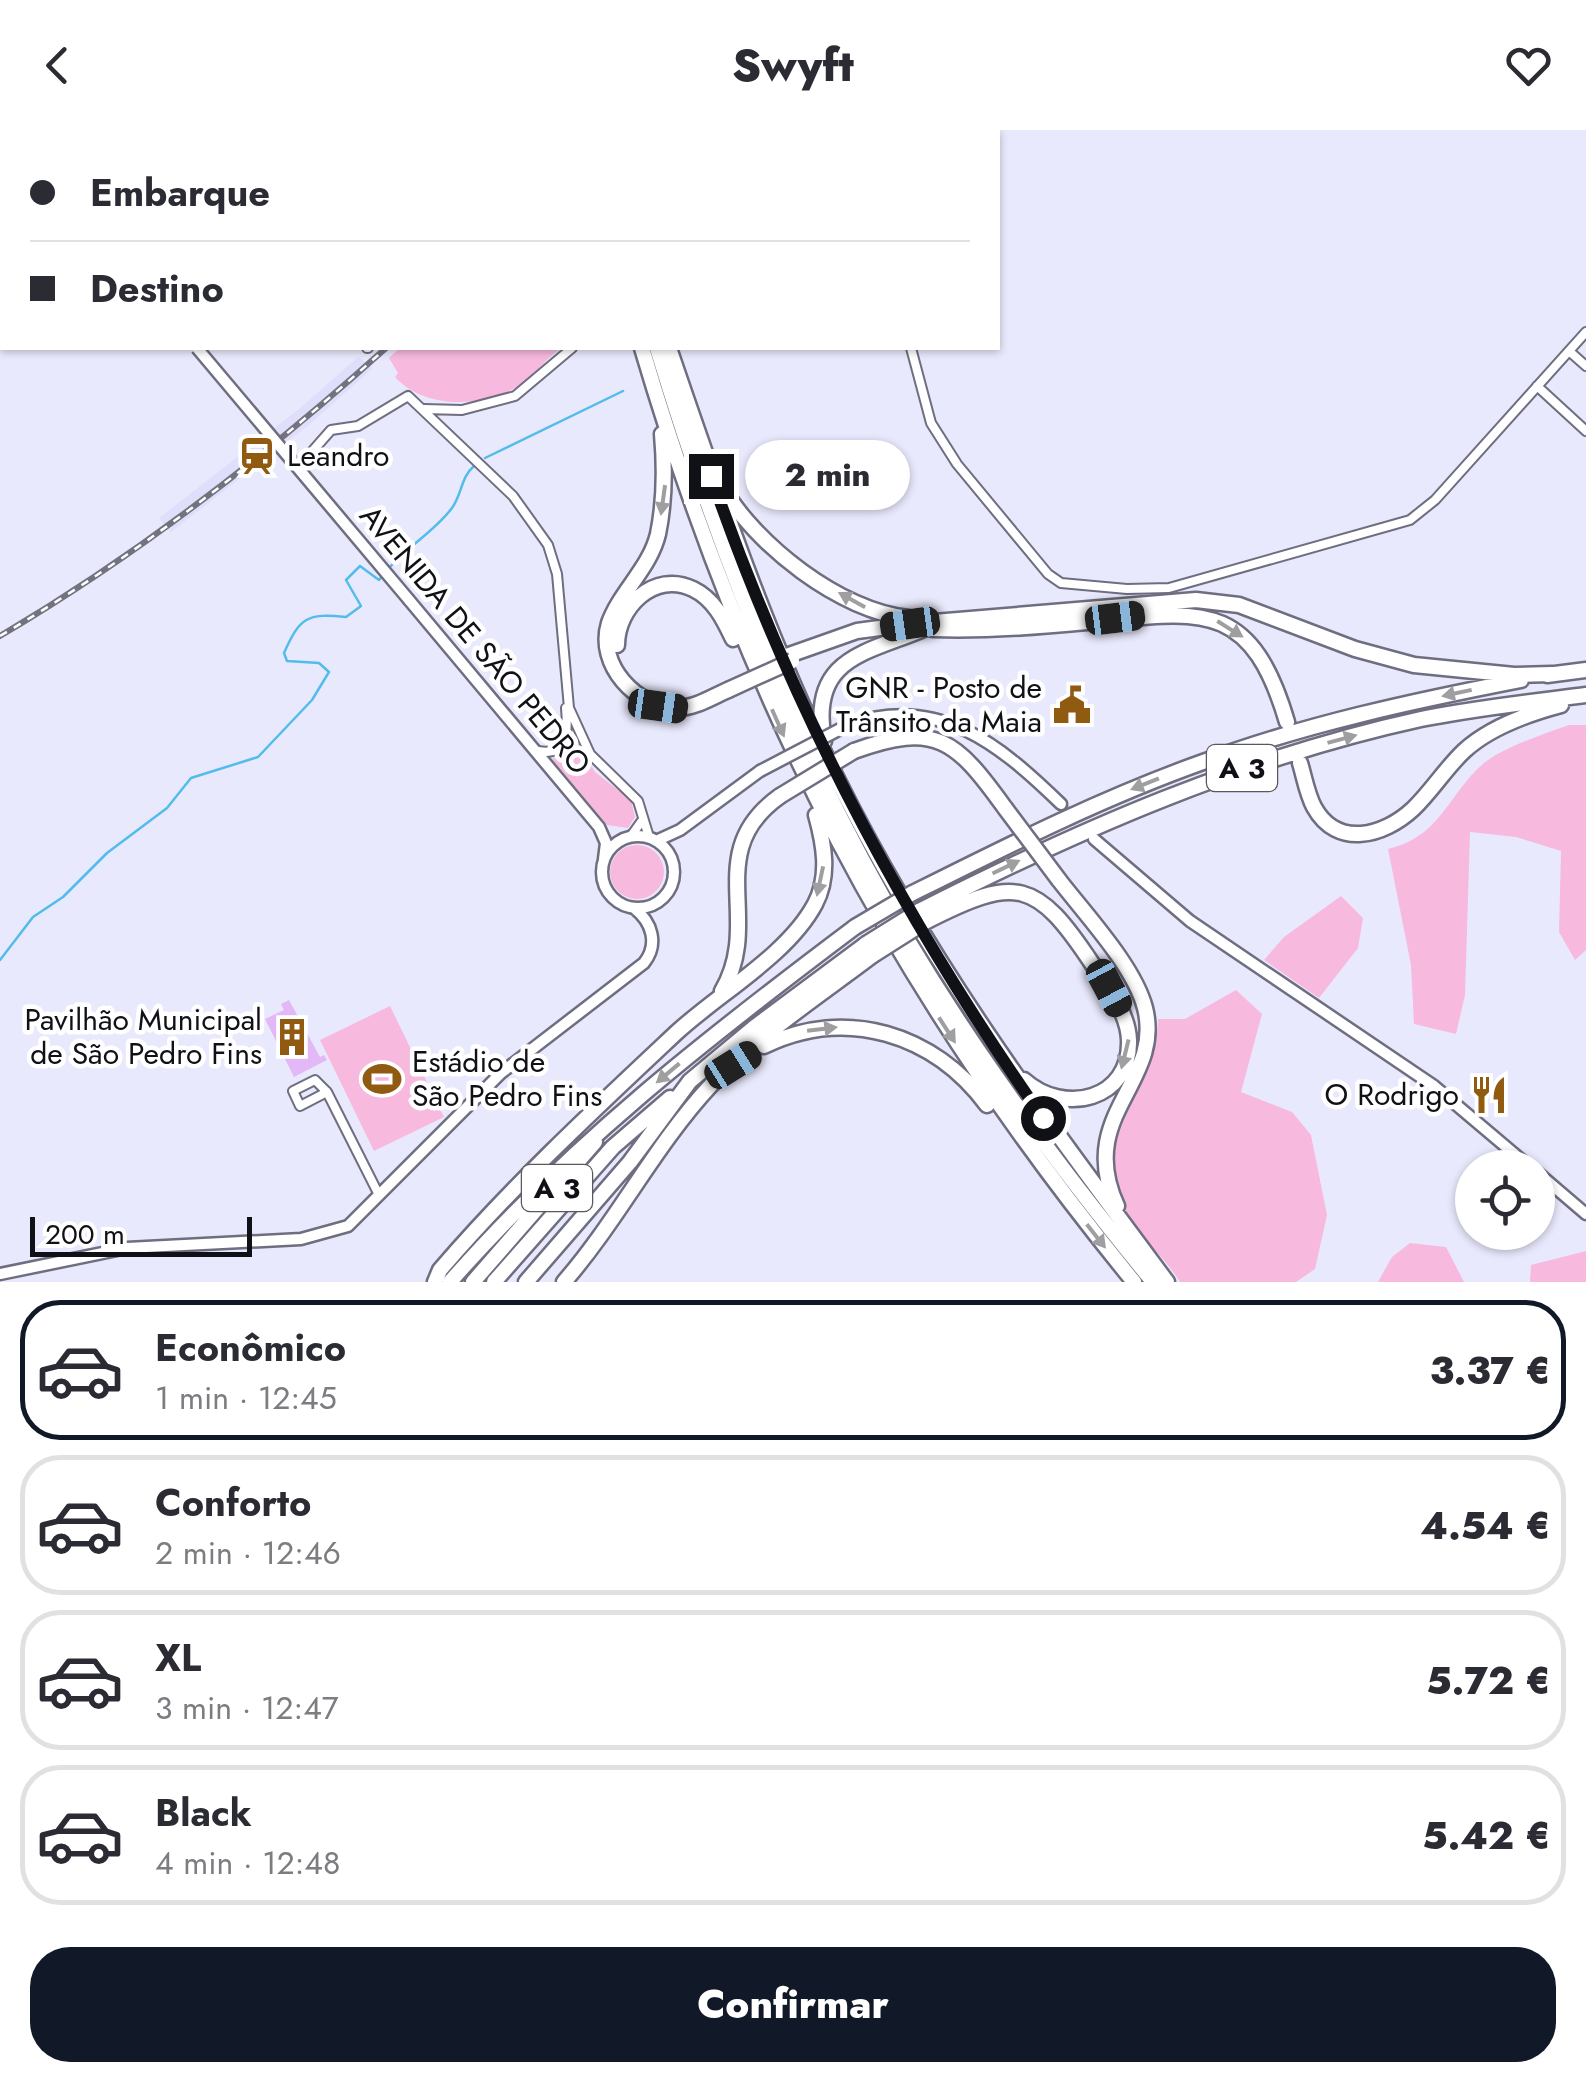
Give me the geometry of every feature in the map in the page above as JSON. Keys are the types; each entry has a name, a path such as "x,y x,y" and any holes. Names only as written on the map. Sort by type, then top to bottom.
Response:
{"highway":[{"path":"643,350 698,524 750,658 808,786 897,951 1023,1140 1134,1282"},
{"path":"658,350 701,488 745,606 812,759 863,861 992,1071 1152,1282"},
{"path":"671,350 700,444 777,648 837,780 924,937 995,1050 1167,1282"},
{"path":"658,403 666,485 657,539 610,622 609,655 622,681 658,706 694,706 726,686"},
{"path":"700,444 738,514 783,557 871,610 888,616 946,620"},
{"path":"750,658 736,645 712,603 692,588 649,590 628,606 617,630 618,654 628,676 644,690 676,700 726,686 857,631 1196,600 1239,605 1355,649 1414,665 1514,675 1552,674"},
{"path":"790,658 860,638 926,628 1030,626 1188,612 1217,620 1243,636 1262,656 1275,679 1288,722"},
{"path":"837,780 820,720 832,681 846,664 866,650 926,628"},
{"name":"A 3","path":"450,1282 572,1154 708,1039 855,927 910,894 1066,817 1219,756 1349,717 1586,670"},
{"path":"1300,762 1314,808 1348,834 1367,836 1386,829 1412,810 1465,750 1492,731 1586,697"},
{"name":"A 3","path":"922,916 1093,825 1264,760 1425,718 1586,697"},
{"path":"716,1000 737,956 739,847 754,819 780,796 854,751 894,736 937,739 966,759 1005,808 1114,953 1145,1007 1148,1035 1138,1069 1106,1136 1103,1161 1107,1184 1132,1234"},
{"path":"435,1282 440,1270 508,1192 794,933 815,904 824,876 824,849 808,786"},
{"path":"564,1282 586,1257 664,1143 733,1065 870,949 922,916 994,892 1014,890 1052,907 1067,924 1109,988 1126,1020 1130,1042 1125,1064 1112,1084 1092,1098 1073,1102 1038,1092 995,1050"},
{"name":"A 3","path":"494,1282 612,1147 756,1026 870,949"},
{"path":"733,1065 778,1039 804,1031 844,1027 878,1030 925,1048 952,1066 1001,1124 1023,1140"},
{"name":"A 3","path":"526,1282 630,1162 690,1082"},
{"name":"A 3","path":"473,1282 608,1126"}],"street":[{"path":"911,350 931,423 1048,574 1062,583 1127,590 1169,588 1410,520 1434,500 1586,332"},
{"name":"AVENIDA DE SÃO PEDRO","path":"199,350 600,827 627,838"},
{"path":"424,409 462,410 515,396 570,350"},
{"path":"1569,351 1586,366"},
{"path":"1537,386 1586,430"},
{"path":"310,455 331,430 358,426 408,396 513,496 548,545 562,613 566,740 550,753 534,749"},
{"path":"565,689 569,708 590,754 633,794 652,839 668,852 674,867"},
{"path":"627,838 652,839 690,824 760,771 850,724 888,713 920,714 942,720 1015,760 1061,804"},
{"path":"604,858 639,829 642,818"},
{"path":"0,1274 128,1248 323,1236 348,1226 500,1073 644,963 653,946 651,910 670,890 675,846 690,824"},
{"path":"600,827 606,843 603,880 607,891 614,900 634,908 649,925"},
{"path":"1094,839 1190,921 1434,1086 1509,1150"},
{"path":"634,908 659,901"},
{"path":"327,1092 379,1195"},
{"path":"1555,1188 1586,1214"}],"shaded area":[{"path":"398,350 559,350 526,381 506,393 455,402 408,388 395,377 398,373 389,358"},
{"path":"358,357 373,368 309,425 171,532 159,518 299,409"},
{"path":"1569,725 1586,725 1586,950 1575,960 1559,932 1561,851 1516,837 1470,832 1465,995 1456,1034 1414,1024 1411,965 1388,849 1421,835 1471,775 1492,757"},
{"path":"573,734 595,772 631,800 635,817 628,828 607,825 552,759 568,752"},
{"path":"637,845 656,853 664,872 656,891 637,899 618,891 610,872 618,853"},
{"path":"1341,896 1363,918 1358,948 1319,998 1264,960 1284,937"},
{"path":"1236,990 1262,1014 1241,1092 1292,1112 1311,1135 1327,1215 1315,1269 1296,1282 1180,1282 1129,1218 1117,1195 1112,1173 1121,1129 1156,1041 1158,1019 1185,1019"},
{"name":"Estádio de São Pedro Fins","path":"390,1006 444,1117 374,1151 320,1040"},
{"path":"1410,1243 1446,1247 1464,1282 1378,1282 1392,1257"},
{"path":"1586,1251 1586,1282 1530,1282 1531,1265"}],"building":[{"name":"Pavilhão Municipal de São Pedro Fins","path":"289,1000 320,1057 324,1055 327,1060 294,1077 265,1019 284,1010 281,1004"}],"waterway":[{"path":"485,458 623,391"},
{"path":"389,568 445,517 474,466"},
{"path":"0,960 33,917 63,897 107,853 167,808 191,778 258,757 312,700 329,672 319,663 287,661 284,653 295,632 313,617 346,617 361,606 346,580 360,566 379,580 384,574"}],"tunnel":[{"path":"1061,804 1091,836"}],"railway":[{"path":"0,636 102,572 200,502 384,350"}],"place":[{"name":"Leandro","path":"257,456"},
{"name":"GNR - Posto de Trânsito da Maia","path":"1072,705"},
{"name":"Pavilhão Municipal de São Pedro Fins","path":"292,1037"},
{"name":"Estádio de São Pedro Fins","path":"382,1079"},
{"name":"O Rodrigo","path":"1489,1095"}],"route":[{"path":"711,476 747,576 837,780 948,976 1043,1118"}]}
